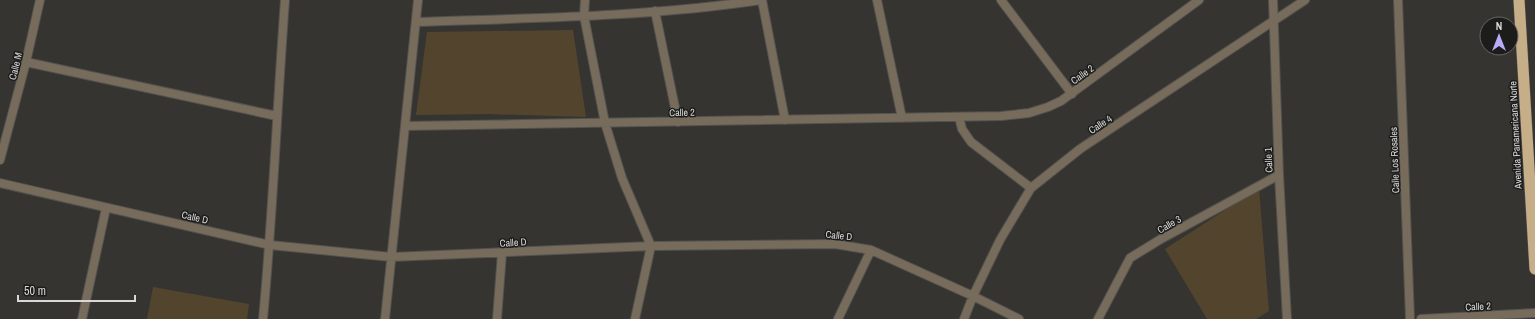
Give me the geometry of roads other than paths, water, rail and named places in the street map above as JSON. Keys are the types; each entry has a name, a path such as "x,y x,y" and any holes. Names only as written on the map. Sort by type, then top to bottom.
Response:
{"highway":[{"name":"Avenida Panamericana Norte","path":"1519,0 1535,269"}],"street":[{"name":"Calle M","path":"0,160 26,62 40,0"},
{"path":"263,319 270,245 285,0"},
{"path":"385,319 418,0"},
{"path":"585,0 584,16 605,123 622,178 650,246 635,319"},
{"path":"416,22 584,16 716,7 762,0 785,120"},
{"path":"877,0 902,118"},
{"path":"1001,0 1072,94"},
{"name":"Calle 2","path":"405,126 958,117 1001,116 1029,112 1048,107 1072,94 1199,0"},
{"name":"Calle 1","path":"1273,0 1279,175 1287,319"},
{"name":"Calle 4","path":"964,319 973,296 1000,240 1031,188 1080,149 1306,0"},
{"name":"Calle Los Rosales","path":"1398,0 1410,319"},
{"path":"655,11 678,122"},
{"path":"26,62 277,116"},
{"path":"958,117 962,129 971,142 1031,188"},
{"name":"Calle 3","path":"1098,319 1130,258 1161,239 1279,175"},
{"name":"Calle D","path":"0,183 270,245 391,257 650,246 806,243 835,244 871,250 973,296 1019,319"},
{"path":"82,319 106,208"},
{"path":"838,319 871,250"},
{"path":"497,319 502,253"},
{"name":"Calle 2","path":"1421,319 1535,313"}]}
